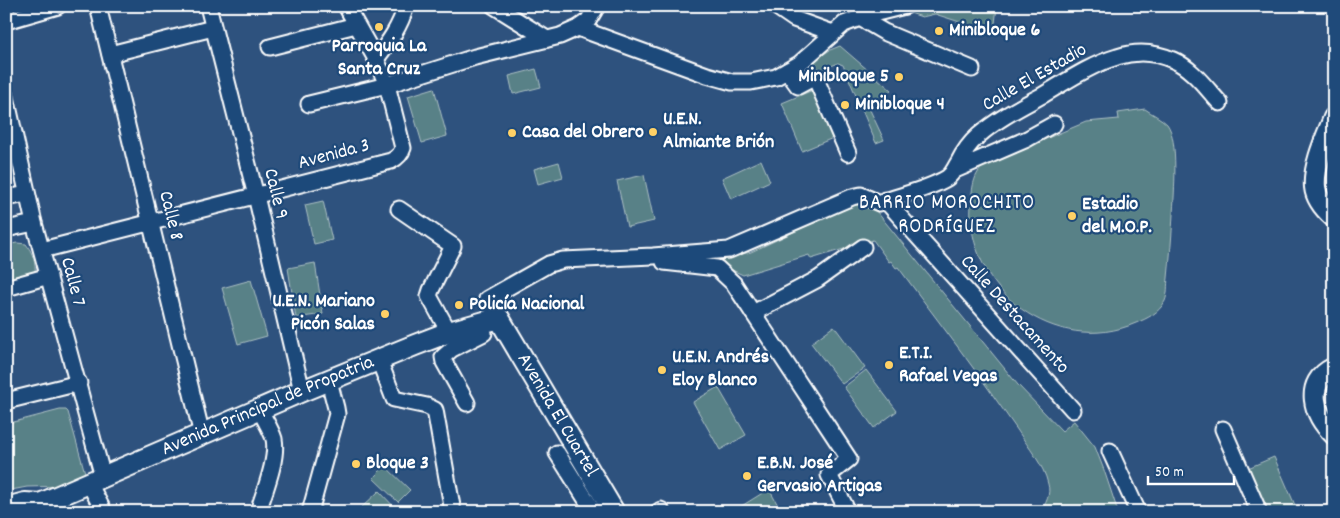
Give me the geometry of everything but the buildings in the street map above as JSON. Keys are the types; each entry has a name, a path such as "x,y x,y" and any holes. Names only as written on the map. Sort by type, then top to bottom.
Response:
{"main road":[{"path":"1334,118 1323,148 1316,175 1315,188 1321,202 1334,217"},
{"name":"Avenida Principal de Propatria","path":"21,505 96,480 302,391 379,360 448,338 499,318"},
{"name":"Avenida El Cuartel","path":"499,318 586,485 614,512"},
{"path":"1334,368 1321,377 1317,384 1315,397 1316,410 1334,434"}],"street":[{"path":"6,21 58,6"},
{"name":"Calle 8","path":"98,6 202,435"},
{"name":"Calle 9","path":"208,6 256,196 302,391"},
{"path":"346,6 376,58 388,85"},
{"path":"376,58 389,42 403,17 406,6"},
{"path":"494,6 547,39"},
{"path":"309,104 388,85 475,57 547,39 578,28 588,21 598,6"},
{"path":"775,6 794,19 833,33"},
{"path":"578,28 707,75 732,82 751,82 776,77 799,64 844,24 905,6"},
{"path":"860,18 884,32 972,69"},
{"path":"270,47 356,24"},
{"path":"110,54 214,28"},
{"name":"Calle El Estadio","path":"882,202 937,183 949,176 955,170 970,143 980,134 1007,115 1078,74 1118,56 1152,53 1173,60 1192,72 1220,103"},
{"path":"787,71 798,86 815,77 848,153"},
{"name":"Avenida 3","path":"42,250 390,161 402,153 403,148 388,85"},
{"name":"Calle 7","path":"6,97 34,223 79,383 96,480 104,512"},
{"path":"955,170 1027,139 1054,124"},
{"path":"6,198 27,194"},
{"path":"499,318 487,299 549,264 563,260 729,250 852,197 861,195 882,202"},
{"name":"Calle Destacamento","path":"882,202 1073,410"},
{"path":"399,209 453,246 429,296 448,338 443,359 467,403"},
{"path":"6,229 34,223"},
{"path":"753,313 818,279 863,247"},
{"path":"615,257 717,268 734,284 849,459 829,474 845,506 844,512"},
{"path":"6,288 49,276"},
{"path":"448,338 484,333"},
{"path":"379,360 394,398 427,406 435,410 453,512"},
{"path":"310,512 336,414 329,381"},
{"path":"6,401 79,383"},
{"path":"258,512 273,461 274,446 274,438 260,410"},
{"path":"1223,429 1259,512"},
{"path":"1110,451 1138,512"},
{"path":"557,453 586,485 594,512"}],"green space":[{"path":"930,6 997,6 994,33 935,14 922,17 904,11"},
{"path":"840,46 891,90 870,110 884,140 876,143 843,65 838,63 798,81 797,72 830,50"},
{"path":"536,69 541,87 513,94 509,76"},
{"path":"434,88 447,136 422,143 408,96"},
{"path":"813,90 833,138 802,151 782,103"},
{"name":"Estadio del M.O.P.","path":"1145,109 1167,124 1171,131 1173,142 1175,181 1165,301 1153,315 1136,323 1106,331 1076,331 1047,323 1021,309 999,289 983,264 973,235 971,204 973,187 978,172 986,164 1086,122 1119,119 1118,113"},
{"path":"761,160 770,181 731,199 722,178"},
{"path":"559,162 563,177 538,184 534,169"},
{"path":"644,175 654,221 627,227 617,181"},
{"path":"862,200 877,212 1018,385 1062,431 1074,421 1095,447 1118,512 1040,512 1046,502 1049,488 1039,463 1004,410 959,348 898,267 896,268 891,261 889,262 873,240 811,259 809,255 743,275 719,264 721,259 751,252"},
{"path":"323,201 332,240 314,244 305,205"},
{"path":"26,244 31,251 35,274 6,291 6,245"},
{"path":"315,263 323,314 296,318 288,268"},
{"path":"251,280 267,336 238,344 222,288"},
{"path":"834,326 865,368 842,384 811,343"},
{"path":"866,370 897,411 874,428 844,387"},
{"path":"718,387 746,435 720,450 693,402"},
{"path":"60,410 68,412 87,480 69,486 27,487 6,491 6,424"},
{"path":"1274,457 1298,512 1267,512 1248,468"},
{"path":"385,466 410,490 398,502 373,478"},
{"path":"769,489 780,509 776,512 732,512"},
{"path":"379,491 399,512 361,512 359,510"}],"place":[{"name":"Parroquia La Santa Cruz","path":"379,27"},
{"name":"Minibloque 6","path":"939,31"},
{"name":"Minibloque 5","path":"899,77"},
{"name":"Minibloque 4","path":"845,105"},
{"name":"U.E.N. Almiante Brión","path":"653,132"},
{"name":"Casa del Obrero","path":"512,133"},
{"name":"Estadio del M.O.P.","path":"1072,216"},
{"name":"Policía Nacional","path":"459,305"},
{"name":"U.E.N. Mariano Picón Salas","path":"385,314"},
{"name":"E.T.I. Rafael Vegas","path":"889,365"},
{"name":"U.E.N. Andrés Eloy Blanco","path":"662,370"},
{"name":"Bloque 3","path":"356,464"},
{"name":"E.B.N. José Gervasio Artigas","path":"747,476"}],"district":[{"name":"BARRIO MOROCHITO RODRÍGUEZ","path":"947,216"}]}
